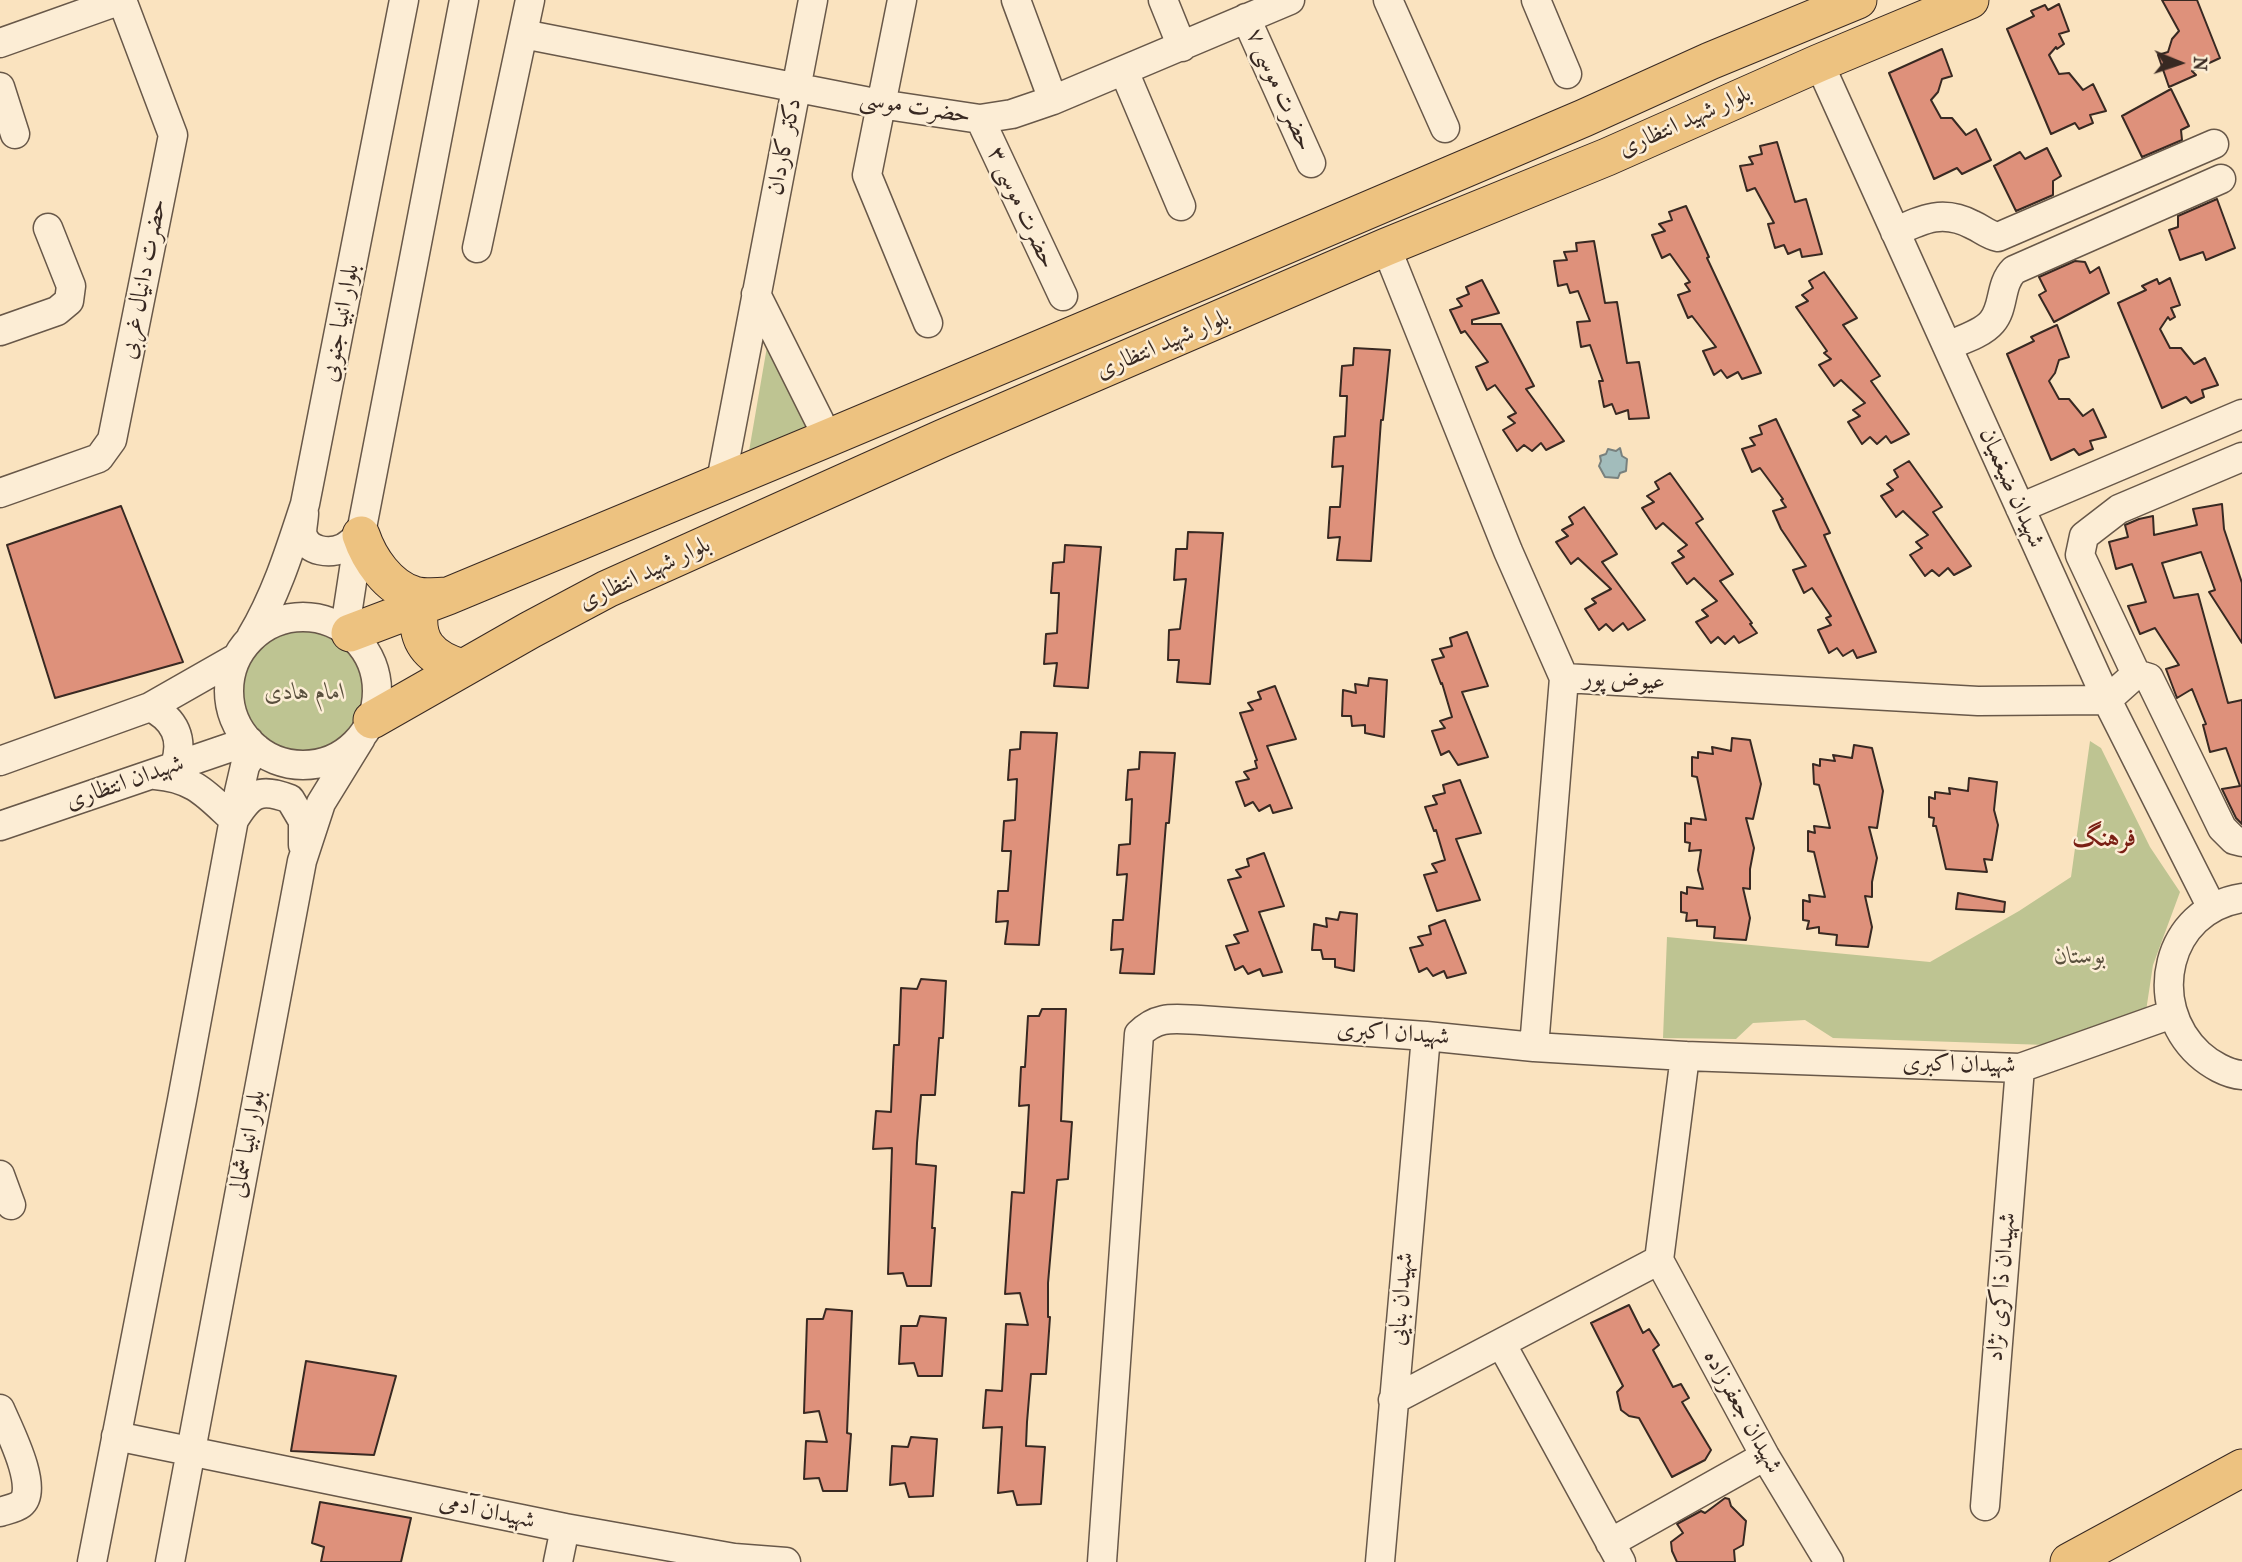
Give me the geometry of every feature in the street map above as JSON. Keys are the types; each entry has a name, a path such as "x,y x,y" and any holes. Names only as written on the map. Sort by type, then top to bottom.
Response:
{"main road":[{"name":"بلوار شهید انتظاری","path":"366,729 462,668 607,589 943,438 1970,0"},
{"name":"بلوار شهید انتظاری","path":"348,631 434,601 1211,278 1852,1"},
{"path":"924,397 943,438"},
{"path":"361,535 367,552 392,582 412,595 434,601 417,624 423,642 437,658 462,668"},
{"path":"2068,1562 2242,1468"}],"street":[{"path":"0,43 122,0"},
{"name":"حضرت دانیال غربی","path":"0,493 99,458 112,440 173,135 122,0"},
{"name":"بلوار انبیا جنوبی","path":"244,647 275,591 305,504 404,0"},
{"path":"348,631 361,535 464,0"},
{"path":"477,248 530,0"},
{"name":"دکتر کاردان","path":"721,481 813,0"},
{"path":"902,0 867,175 928,323"},
{"path":"1016,0 1053,100"},
{"path":"1163,0 1182,47"},
{"name":"حضرت موسی","path":"523,34 880,104 980,119 1012,114 1053,100 1290,0"},
{"path":"1388,0 1445,128"},
{"path":"1536,0 1567,74"},
{"name":"حضرت موسی ۷","path":"1246,18 1311,163"},
{"name":"شهیدان ضیغمیان","path":"1819,63 2107,700 2211,908"},
{"path":"1124,71 1181,206"},
{"path":"0,87 15,134"},
{"name":"حضرت موسی ۳","path":"980,119 1063,296"},
{"path":"1895,232 1927,217 1944,216 1964,221 1998,237 2214,144"},
{"path":"1947,346 1993,322 2004,285 2014,270 2221,179"},
{"path":"0,331 57,311 69,301 71,286 48,228"},
{"name":"عیوض پور","path":"1386,247 1508,551 1564,678 1979,701 2107,700"},
{"path":"756,294 828,438"},
{"path":"2020,508 2242,414"},
{"path":"2242,457 2119,509 2084,536 2080,555 2136,674 2149,678 2222,828 2234,840 2242,842"},
{"path":"305,504 303,537 317,550 342,549 361,535"},
{"path":"0,761 150,707 244,647 270,624 291,617 313,617 348,631 368,654 376,676 377,698 366,729 343,754 321,764 296,766 273,760 253,745 234,720 228,689 244,647"},
{"path":"2107,700 2136,674"},
{"path":"1534,1047 1564,678"},
{"path":"150,707 170,720 176,730 179,754 165,770 200,789 234,820"},
{"name":"بلوار انبیا شمالی","path":"170,1562 302,861 321,803 366,729"},
{"path":"92,1562 234,820 245,766 253,745"},
{"name":"شهیدان انتظاری","path":"0,826 165,770 253,745"},
{"path":"234,820 245,802 257,794 267,793 290,799 303,821 302,861"},
{"path":"2242,898 2211,908 2188,928 2173,954 2167,984 2172,1014 2186,1041 2208,1062 2242,1075"},
{"name":"شهیدان اکبری","path":"1102,1562 1139,1034 1150,1024 1163,1019 1685,1056 2020,1068 2172,1014"},
{"name":"شهیدان بنایی","path":"1380,1562 1426,1036"},
{"path":"1393,1400 1659,1260 1685,1056"},
{"name":"شهیدان ذاکری نژاد","path":"1985,1506 2020,1068"},
{"path":"0,1175 11,1205"},
{"name":"شهیدان جعفرزاده","path":"1659,1260 1765,1456 1829,1562"},
{"path":"1501,1343 1616,1553 1765,1456"},
{"path":"0,1409 28,1479 29,1492 11,1508"},
{"name":"شهیدان آدمی","path":"116,1436 565,1528 734,1558 786,1562"},
{"path":"558,1562 565,1528"}],"green space":[{"path":"769,335 810,433 748,457"},
{"name":"امام هادی","path":"270,624 318,629 338,637 376,675 372,720 361,738 321,764 271,746 249,724 232,675 251,637"},
{"name":"بوستان","path":"2090,741 2101,748 2150,847 2180,892 2153,965 2146,1011 2047,1045 1833,1038 1805,1020 1753,1023 1736,1039 1663,1038 1667,937 1930,962 2019,911 2071,877"}],"water":[{"path":"1620,448 1622,456 1627,459 1626,471 1620,473 1618,478 1605,477 1599,466 1600,456 1606,454 1608,449 1616,451"}],"building":[{"path":"2162,0 2197,0 2220,58 2192,71 2196,75 2169,87 2158,55 2168,52 2172,39 2179,31"},
{"path":"2059,4 2069,31 2059,34 2064,44 2057,49 2056,47 2049,55 2059,74 2069,73 2083,90 2093,84 2106,111 2090,115 2093,123 2079,129 2075,123 2051,134 2007,29 2034,16 2031,11 2045,5 2048,10"},
{"path":"1942,49 1952,76 1942,79 1938,92 1931,100 1941,118 1952,118 1966,135 1976,129 1991,160 1962,174 1957,168 1934,179 1889,73"},
{"path":"2171,89 2189,126 2181,130 2182,140 2142,157 2122,116"},
{"path":"1777,142 1795,202 1806,199 1822,254 1802,257 1800,249 1788,254 1784,245 1775,248 1768,224 1774,223 1755,188 1747,191 1740,166 1753,164 1749,157 1762,154 1760,146"},
{"path":"2047,148 2061,176 2053,181 2053,195 2016,211 1994,166 2020,152 2025,159"},
{"path":"2217,199 2235,248 2206,260 2203,252 2180,260 2169,230 2178,227 2178,216"},
{"path":"1686,206 1709,257 1707,258 1761,373 1742,379 1738,372 1727,378 1721,370 1714,375 1703,351 1716,347 1692,316 1688,318 1678,295 1690,291 1685,284 1690,282 1670,254 1662,258 1652,235 1665,231 1659,224 1672,220 1669,212"},
{"path":"1594,241 1605,303 1617,302 1627,363 1639,362 1649,418 1629,419 1628,410 1616,414 1612,404 1604,407 1599,381 1603,381 1590,345 1581,347 1577,322 1590,321 1578,291 1570,293 1567,284 1558,286 1554,261 1567,260 1564,252 1577,251 1576,243"},
{"path":"2075,261 2085,262 2090,273 2099,267 2109,293 2054,322 2039,295 2046,291 2039,277"},
{"path":"1824,272 1857,318 1843,325 1880,376 1871,381 1909,434 1891,443 1886,436 1877,444 1870,437 1862,444 1848,422 1860,416 1853,410 1865,403 1841,380 1834,386 1819,365 1831,359 1824,353 1827,351 1796,307 1808,301 1802,295 1813,288 1809,281"},
{"path":"2170,278 2180,305 2171,308 2175,317 2170,320 2168,317 2160,329 2170,348 2181,348 2194,364 2205,358 2218,385 2202,390 2204,397 2191,403 2186,397 2162,408 2118,303 2146,290 2142,286 2157,279 2159,284"},
{"path":"1482,280 1499,313 1472,320 1472,324 1501,324 1534,386 1526,389 1564,441 1546,450 1541,443 1532,451 1524,445 1517,451 1503,430 1515,423 1508,417 1516,413 1495,385 1487,390 1476,367 1488,362 1465,331 1461,333 1450,310 1462,306 1457,299 1469,294 1466,287"},
{"path":"2057,325 2069,357 2059,360 2049,381 2059,399 2069,399 2083,416 2093,409 2106,437 2090,441 2093,449 2079,455 2074,449 2051,460 2007,354 2034,341 2031,337"},
{"path":"1354,348 1390,350 1381,420 1371,561 1337,560 1340,537 1328,538 1330,507 1340,507 1343,466 1332,467 1334,437 1345,436 1347,396 1340,396 1342,366 1353,365"},
{"path":"1776,419 1830,533 1824,535 1876,652 1857,658 1853,650 1843,656 1837,648 1829,653 1818,630 1831,625 1826,618 1831,616 1812,588 1804,593 1793,570 1806,566 1781,529 1773,511 1786,507 1781,500 1783,499 1760,468 1752,472 1742,449 1755,445 1750,438 1762,434 1759,426"},
{"path":"1909,461 1942,507 1933,512 1971,566 1954,575 1948,568 1939,576 1932,570 1925,576 1910,555 1922,548 1916,542 1928,535 1903,511 1896,517 1881,496 1893,490 1887,484 1898,477 1894,470"},
{"path":"1670,473 1703,519 1696,523 1733,574 1720,581 1757,633 1739,643 1734,636 1725,644 1718,637 1711,643 1696,622 1708,616 1702,610 1717,601 1694,578 1687,584 1672,563 1684,557 1678,551 1687,545 1663,523 1656,529 1642,508 1654,502 1647,496 1659,489 1655,482"},
{"path":"2222,504 2224,529 2242,583 2242,643 2209,592 2215,590 2201,552 2162,563 2174,598 2198,594 2228,703 2242,700 2242,824 2236,818 2222,789 2240,786 2226,748 2210,752 2203,725 2206,724 2192,689 2177,698 2166,669 2179,665 2155,628 2140,634 2128,606 2146,602 2132,564 2116,569 2109,542 2128,537 2125,525 2139,519 2153,516 2154,535 2197,525 2193,509"},
{"path":"121,506 183,662 55,698 7,545"},
{"path":"1584,507 1617,554 1602,562 1645,620 1628,630 1623,623 1613,631 1606,624 1599,630 1585,609 1596,603 1592,599 1611,589 1578,558 1571,564 1556,542 1568,536 1562,530 1573,524 1569,517"},
{"path":"1188,532 1223,533 1210,684 1177,682 1179,660 1168,660 1169,630 1180,629 1186,579 1174,580 1176,549 1187,549"},
{"path":"1065,545 1101,547 1088,688 1054,686 1057,663 1044,664 1046,634 1057,633 1059,593 1051,593 1053,563 1064,562"},
{"path":"1467,632 1488,686 1462,692 1488,757 1458,765 1449,751 1441,755 1432,731 1445,728 1440,721 1452,717 1432,660 1444,657 1440,649 1452,646 1450,638"},
{"path":"1369,678 1387,680 1384,737 1365,733 1365,725 1352,726 1351,716 1342,716 1343,690 1356,693 1355,684 1368,686"},
{"path":"1275,686 1296,739 1267,746 1292,808 1273,813 1270,805 1259,811 1253,802 1245,806 1236,782 1249,779 1244,772 1257,768 1257,760 1240,713 1253,710 1248,703 1261,699 1258,692"},
{"path":"1021,732 1057,733 1039,945 1005,944 1008,921 996,922 998,891 1008,891 1011,851 1002,851 1004,821 1015,820 1017,779 1008,780 1010,750 1020,749"},
{"path":"1732,738 1750,740 1761,784 1753,819 1746,818 1754,848 1750,889 1743,888 1750,918 1746,940 1714,938 1715,927 1697,926 1697,920 1686,921 1687,913 1681,912 1681,892 1687,894 1687,887 1703,889 1698,870 1701,850 1689,851 1690,843 1685,842 1685,823 1691,824 1691,818 1706,820 1697,777 1692,776 1692,757 1698,758 1698,752 1713,754 1712,747 1731,751"},
{"path":"1854,745 1872,748 1883,791 1877,828 1869,827 1877,858 1872,897 1865,896 1872,927 1868,947 1836,945 1837,935 1819,933 1819,927 1807,929 1809,921 1803,920 1803,900 1810,902 1809,895 1825,897 1814,852 1808,851 1808,831 1815,833 1814,826 1830,828 1819,785 1814,784 1813,764 1820,766 1820,759 1835,761 1833,755 1852,758"},
{"path":"1140,752 1175,753 1169,823 1166,823 1154,974 1120,973 1123,949 1111,950 1113,920 1123,920 1127,874 1117,875 1119,845 1130,844 1132,799 1126,800 1128,770 1139,769"},
{"path":"1969,778 1997,782 1994,810 1998,825 1992,860 1984,859 1987,872 1946,869 1936,826 1933,826 1934,818 1929,817 1929,797 1935,799 1935,792 1950,794 1949,788 1968,791"},
{"path":"1460,780 1481,833 1456,839 1480,900 1437,911 1424,875 1437,872 1432,864 1445,860 1436,830 1434,831 1425,807 1437,804 1433,796 1445,793 1443,785"},
{"path":"1264,853 1284,906 1259,912 1282,972 1263,976 1260,969 1248,974 1243,966 1235,970 1226,946 1239,943 1234,935 1248,931 1228,880 1241,877 1236,870 1249,866 1247,859"},
{"path":"1958,893 2005,902 2004,912 1956,909"},
{"path":"1340,912 1357,914 1354,971 1335,967 1335,959 1323,959 1321,950 1312,950 1314,924 1327,927 1326,918 1338,920"},
{"path":"1445,920 1466,973 1447,978 1444,971 1433,976 1427,968 1419,972 1410,948 1423,945 1418,937 1431,934 1429,926"},
{"path":"921,979 946,981 943,1038 939,1038 935,1095 921,1095 916,1164 936,1166 932,1228 935,1228 931,1286 907,1286 903,1273 888,1274 892,1148 873,1149 876,1111 891,1112 894,1045 899,1045 901,988 917,989"},
{"path":"1042,1009 1066,1009 1061,1121 1072,1122 1068,1179 1057,1180 1048,1283 1050,1317 1046,1374 1031,1374 1027,1422 1026,1446 1045,1447 1041,1504 1017,1505 1013,1491 998,1493 1002,1427 983,1428 986,1390 1002,1391 1006,1324 1028,1325 1020,1293 1005,1294 1012,1192 1024,1193 1029,1105 1019,1106 1021,1067 1025,1067 1028,1016 1039,1016"},
{"path":"1629,1305 1643,1333 1649,1329 1659,1345 1653,1350 1673,1387 1681,1384 1689,1398 1682,1402 1711,1450 1705,1460 1672,1477 1639,1418 1629,1416 1621,1410 1617,1392 1623,1386 1591,1323"},
{"path":"826,1309 852,1311 847,1433 851,1434 847,1491 823,1491 819,1478 804,1479 806,1441 827,1442 819,1411 804,1413 807,1319 823,1319"},
{"path":"920,1316 946,1318 942,1376 918,1376 914,1363 899,1364 901,1326 917,1326"},
{"path":"306,1361 396,1376 374,1455 291,1451"},
{"path":"911,1437 937,1439 933,1496 909,1497 905,1483 890,1485 892,1446 908,1447"},
{"path":"1725,1498 1729,1499 1731,1506 1746,1521 1743,1545 1734,1550 1735,1562 1677,1562 1671,1542 1683,1533 1677,1524 1701,1511 1705,1513"},
{"path":"320,1502 411,1518 401,1562 321,1562 324,1547 312,1543"}],"district":[{"name":"فرهنگ","path":"2104,840"}]}
